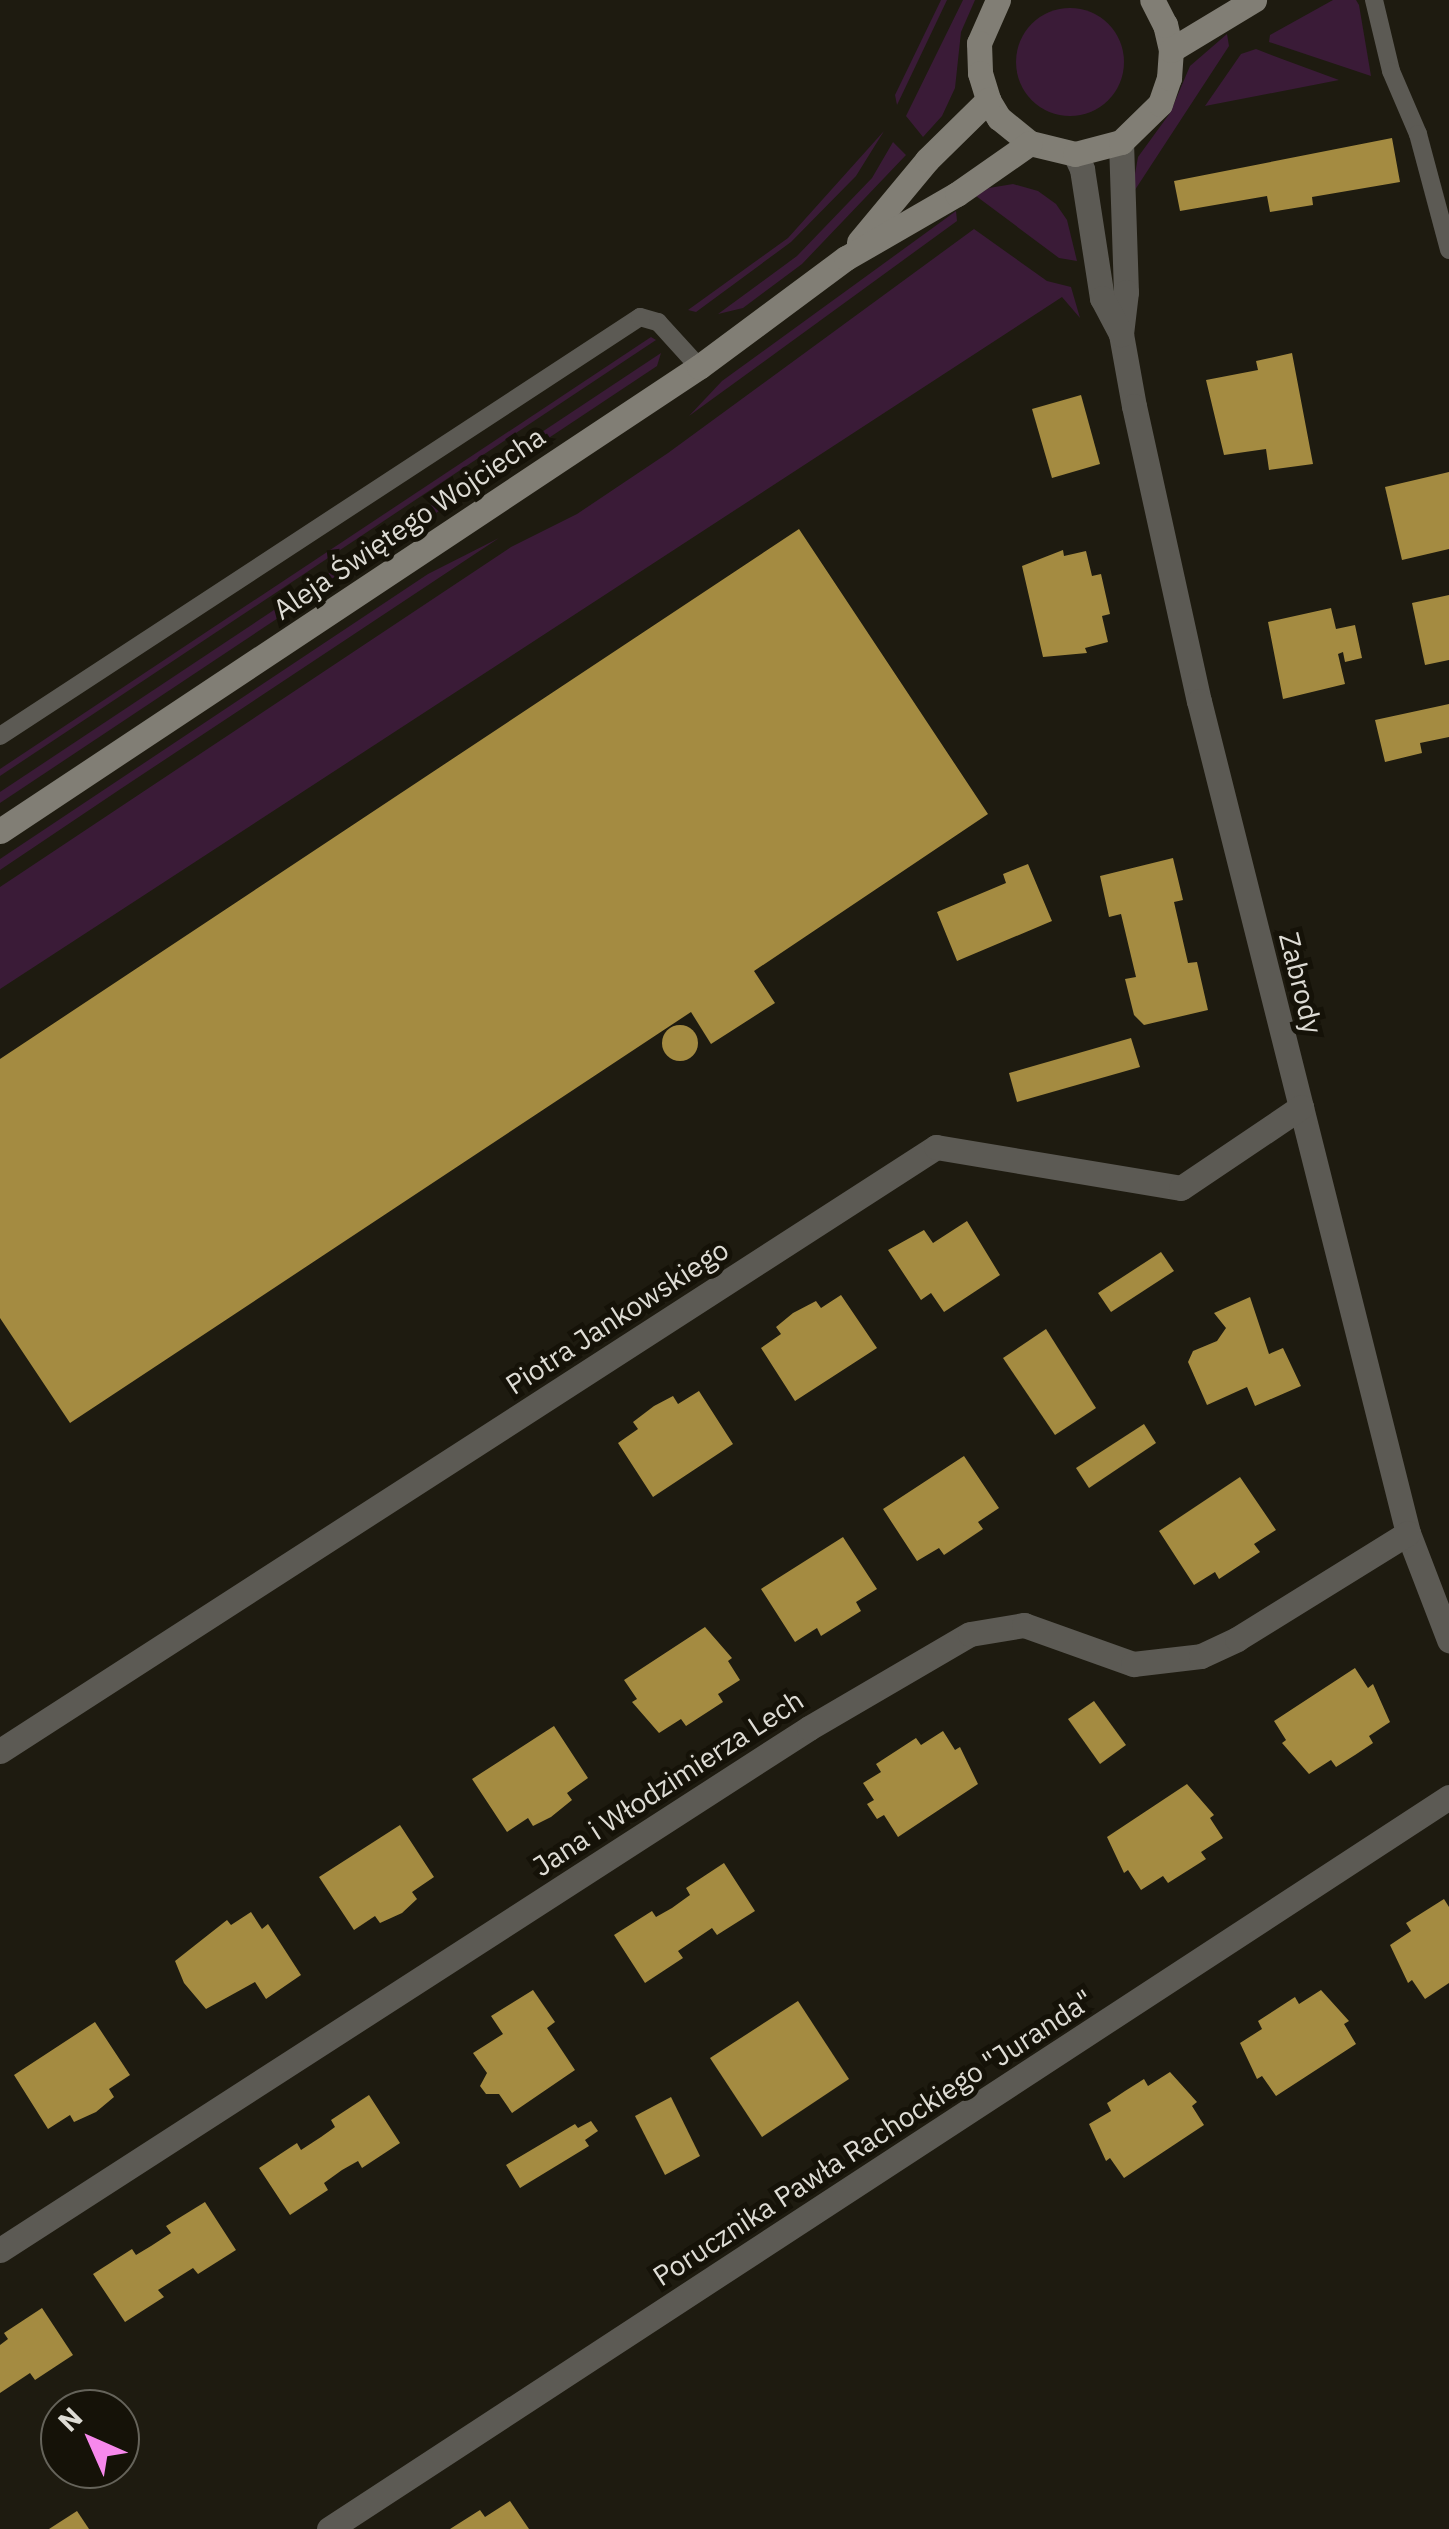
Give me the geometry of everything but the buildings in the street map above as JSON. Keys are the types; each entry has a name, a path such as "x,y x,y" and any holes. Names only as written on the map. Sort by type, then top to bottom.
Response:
{"street":[{"path":"998,0 979,43 980,73 988,100 999,118 1030,143 1075,154 1121,142 1143,126 1160,104 1169,78 1171,50 1166,26 1152,0"},
{"path":"1171,50 1254,0"},
{"name":"Aleja Świętego Wojciecha","path":"846,258 927,160 988,100"},
{"name":"Zabrody","path":"1121,142 1126,292 1121,334"},
{"name":"Aleja Świętego Wojciecha","path":"0,831 699,366 846,258 957,194 1030,143"},
{"name":"Zabrody","path":"1075,154 1082,169 1102,298 1121,334 1199,701 1408,1534 1449,1640"},
{"name":"Piotra Jankowskiego","path":"0,1750 936,1147 1181,1188 1301,1107"},
{"name":"Jana i Włodzimierza Lech","path":"0,2250 809,1728 970,1634 1024,1625 1132,1664 1201,1656 1237,1639 1408,1534"},
{"name":"Porucznika Pawła Rachockiego \"Juranda\"","path":"330,2529 1449,1797"}],"lane":[{"path":"1374,0 1391,71 1418,134 1449,250"},
{"path":"0,736 640,317 658,322 699,366"}],"shaded area":[{"path":"941,0 947,0 897,105 895,95"},
{"path":"963,0 975,0 961,32 955,88 942,116 923,137 906,116"},
{"path":"1333,0 1356,0 1359,5 1371,76 1269,42 1270,35"},
{"path":"1070,8 1091,12 1108,24 1120,41 1124,62 1120,83 1108,100 1091,112 1070,116 1049,112 1032,100 1020,83 1016,62 1020,41 1032,24 1049,12"},
{"path":"1227,34 1229,46 1131,196 1138,157 1170,113 1190,66"},
{"path":"1256,49 1339,80 1205,106 1241,54"},
{"path":"884,131 856,176 791,242 696,312 688,310 788,238"},
{"path":"893,142 906,155 802,264 743,308 718,314 797,256 872,178"},
{"path":"1013,184 1038,191 1056,204 1067,220 1077,261 1059,258 976,196 989,188"},
{"path":"956,211 957,221 689,416 722,381"},
{"path":"974,229 1047,281 1071,287 1080,318 1062,297 0,989 0,887 511,547 577,514 668,453"},
{"path":"651,337 656,340 0,776 0,769"},
{"path":"661,353 657,366 0,803 0,792"},
{"path":"499,538 0,870 0,859 428,574"}]}
